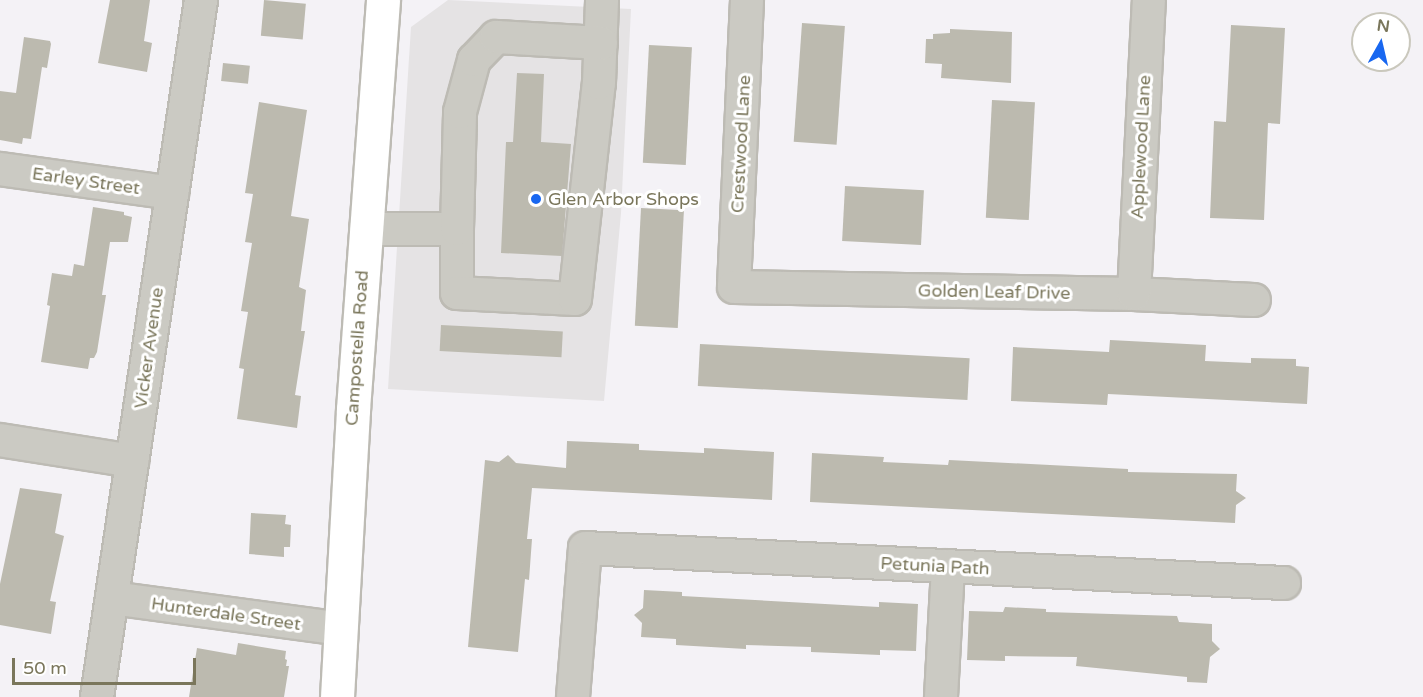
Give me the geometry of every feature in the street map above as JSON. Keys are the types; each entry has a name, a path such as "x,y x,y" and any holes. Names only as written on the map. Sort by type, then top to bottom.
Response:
{"main road":[{"name":"Campostella Road","path":"337,697 366,230 383,0"}],"street":[{"name":"Vicker Avenue","path":"97,697 201,0"},
{"path":"601,43 496,37 474,60 460,112 457,293 575,299 599,83 601,43 602,0"},
{"name":"Crestwood Lane","path":"734,287 747,0"},
{"name":"Applewood Lane","path":"1134,294 1149,0"},
{"name":"Earley Street","path":"0,169 172,193"},
{"path":"366,230 457,229"},
{"name":"Golden Leaf Drive","path":"734,287 1134,294 1254,300"},
{"path":"0,440 132,461"},
{"name":"Petunia Path","path":"573,697 585,548 1284,583"},
{"path":"941,697 948,566"},
{"name":"Hunterdale Street","path":"112,598 340,629"}],"shaded area":[{"path":"448,0 631,9 621,213 604,401 388,389 411,27"}],"building":[{"path":"110,0 150,0 144,41 152,43 147,72 98,63"},
{"path":"264,0 306,4 303,40 261,36"},
{"path":"802,23 845,26 837,145 794,142"},
{"path":"1231,25 1285,28 1280,124 1268,123 1264,220 1210,218 1214,121 1226,122"},
{"path":"950,29 1012,32 1011,83 941,78 942,64 925,63 926,39 933,39 933,34 950,33"},
{"path":"24,37 50,41 51,44 47,68 42,67 31,139 23,138 22,144 0,140 0,91 16,93"},
{"path":"649,45 692,47 686,165 643,163"},
{"path":"223,63 250,66 248,84 221,81"},
{"name":"Glen Arbor Shops","path":"517,73 544,74 541,142 571,144 562,256 501,253 506,142 513,142"},
{"path":"992,100 1035,102 1029,220 986,218"},
{"path":"259,102 307,110 291,216 309,219 299,287 306,290 301,331 305,331 295,395 301,396 297,428 237,419 244,369 239,368 248,312 241,311 252,243 245,242 253,194 245,193"},
{"path":"845,186 924,190 921,245 842,241"},
{"path":"93,207 124,212 124,215 132,217 128,242 110,242 102,295 106,295 97,352 94,358 90,358 88,369 41,362 50,306 47,305 52,273 72,276 74,264 84,266"},
{"path":"641,208 684,210 678,328 635,326"},
{"path":"441,325 563,331 561,357 440,351"},
{"path":"1110,340 1206,345 1205,361 1251,363 1251,358 1296,359 1296,366 1309,367 1307,404 1108,394 1107,405 1011,401 1013,347 1109,352"},
{"path":"700,344 970,358 967,400 698,386"},
{"path":"567,441 639,444 639,450 704,453 704,448 774,452 772,500 532,488 527,539 532,539 529,580 525,579 518,652 468,647 485,460 499,462 508,455 516,463 566,468"},
{"path":"812,453 884,457 883,462 948,465 949,460 1128,469 1128,472 1237,474 1236,491 1246,498 1236,505 1235,523 810,502"},
{"path":"20,488 62,494 55,533 64,536 50,601 56,602 51,634 0,625 0,584"},
{"path":"251,513 286,515 285,524 291,525 290,547 284,547 284,557 249,554"},
{"path":"644,590 682,592 682,596 879,607 879,602 918,604 916,651 880,650 880,655 811,652 811,647 746,645 746,649 676,645 676,639 641,637 642,623 634,615 643,608"},
{"path":"1005,607 1046,609 1046,612 1177,616 1179,622 1212,624 1212,641 1220,649 1210,657 1207,683 1187,682 1187,677 1076,666 1077,657 1005,656 1005,661 967,660 969,611 1003,612"},
{"path":"238,643 286,651 286,666 289,666 284,697 189,697 197,648 236,655"}],"place":[{"name":"Glen Arbor Shops","path":"536,199"}]}
